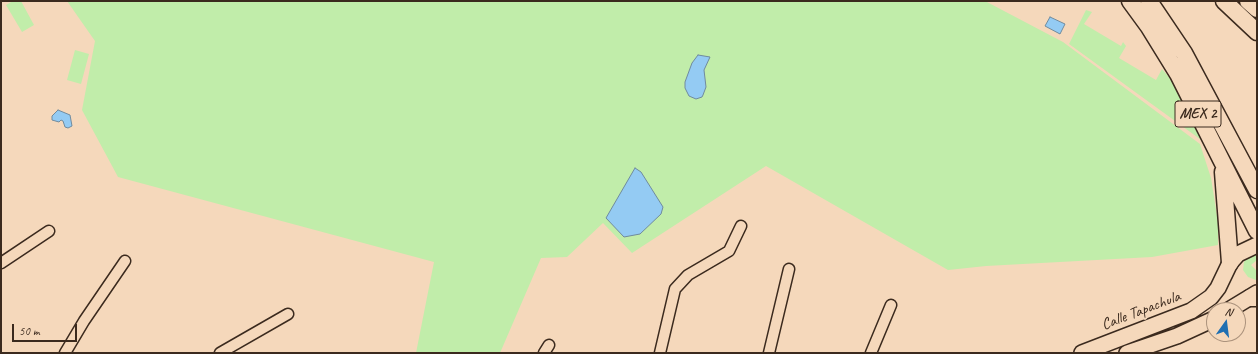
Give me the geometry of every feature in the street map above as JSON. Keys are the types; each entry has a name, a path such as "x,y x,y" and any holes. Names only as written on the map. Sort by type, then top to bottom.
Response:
{"main road":[{"name":"MEX 2","path":"1130,1 1149,26 1178,74 1257,231"},
{"name":"MEX 2","path":"1149,1 1184,53 1257,190"},
{"path":"1224,1 1257,32"},
{"path":"1235,1 1257,20"},
{"path":"1248,1 1257,9"},
{"path":"1223,165 1230,263"},
{"name":"Calle Tapachula","path":"1082,353 1191,311 1211,297 1218,288 1230,263 1245,250 1257,245"},
{"path":"1244,302 1255,296"},
{"path":"1127,353 1177,336 1206,323"}],"street":[{"path":"660,353 674,289 688,275 728,251 741,226"},
{"path":"1,263 50,231"},
{"path":"65,353 88,315 125,261"},
{"path":"769,353 789,269"},
{"path":"871,353 891,305"},
{"path":"220,353 288,314"}],"green space":[{"path":"13,1 21,1 34,25 22,32 6,5"},
{"path":"67,1 985,1 1063,42 1200,144 1211,178 1218,222 1218,245 1152,257 986,266 948,270 766,166 632,253 603,223 567,257 541,258 500,353 416,353 434,262 118,177 82,110 95,41"},
{"path":"1086,10 1092,12 1084,24 1121,46 1123,42 1126,46 1119,58 1156,80 1162,69 1169,77 1204,142 1069,44"},
{"path":"75,50 89,54 81,84 67,80"},
{"path":"1257,255 1257,260 1251,265 1257,271 1256,280 1248,277 1243,270 1244,262 1247,258"}],"water":[{"path":"1050,17 1065,24 1060,34 1045,26"},
{"path":"698,55 710,57 704,70 706,87 702,97 696,99 689,96 685,88 685,82 692,63"},
{"path":"58,110 70,115 72,126 68,128 65,127 63,121 61,120 59,122 52,120 52,116"},
{"path":"635,168 641,172 663,207 661,214 640,234 624,237 606,218"}]}
